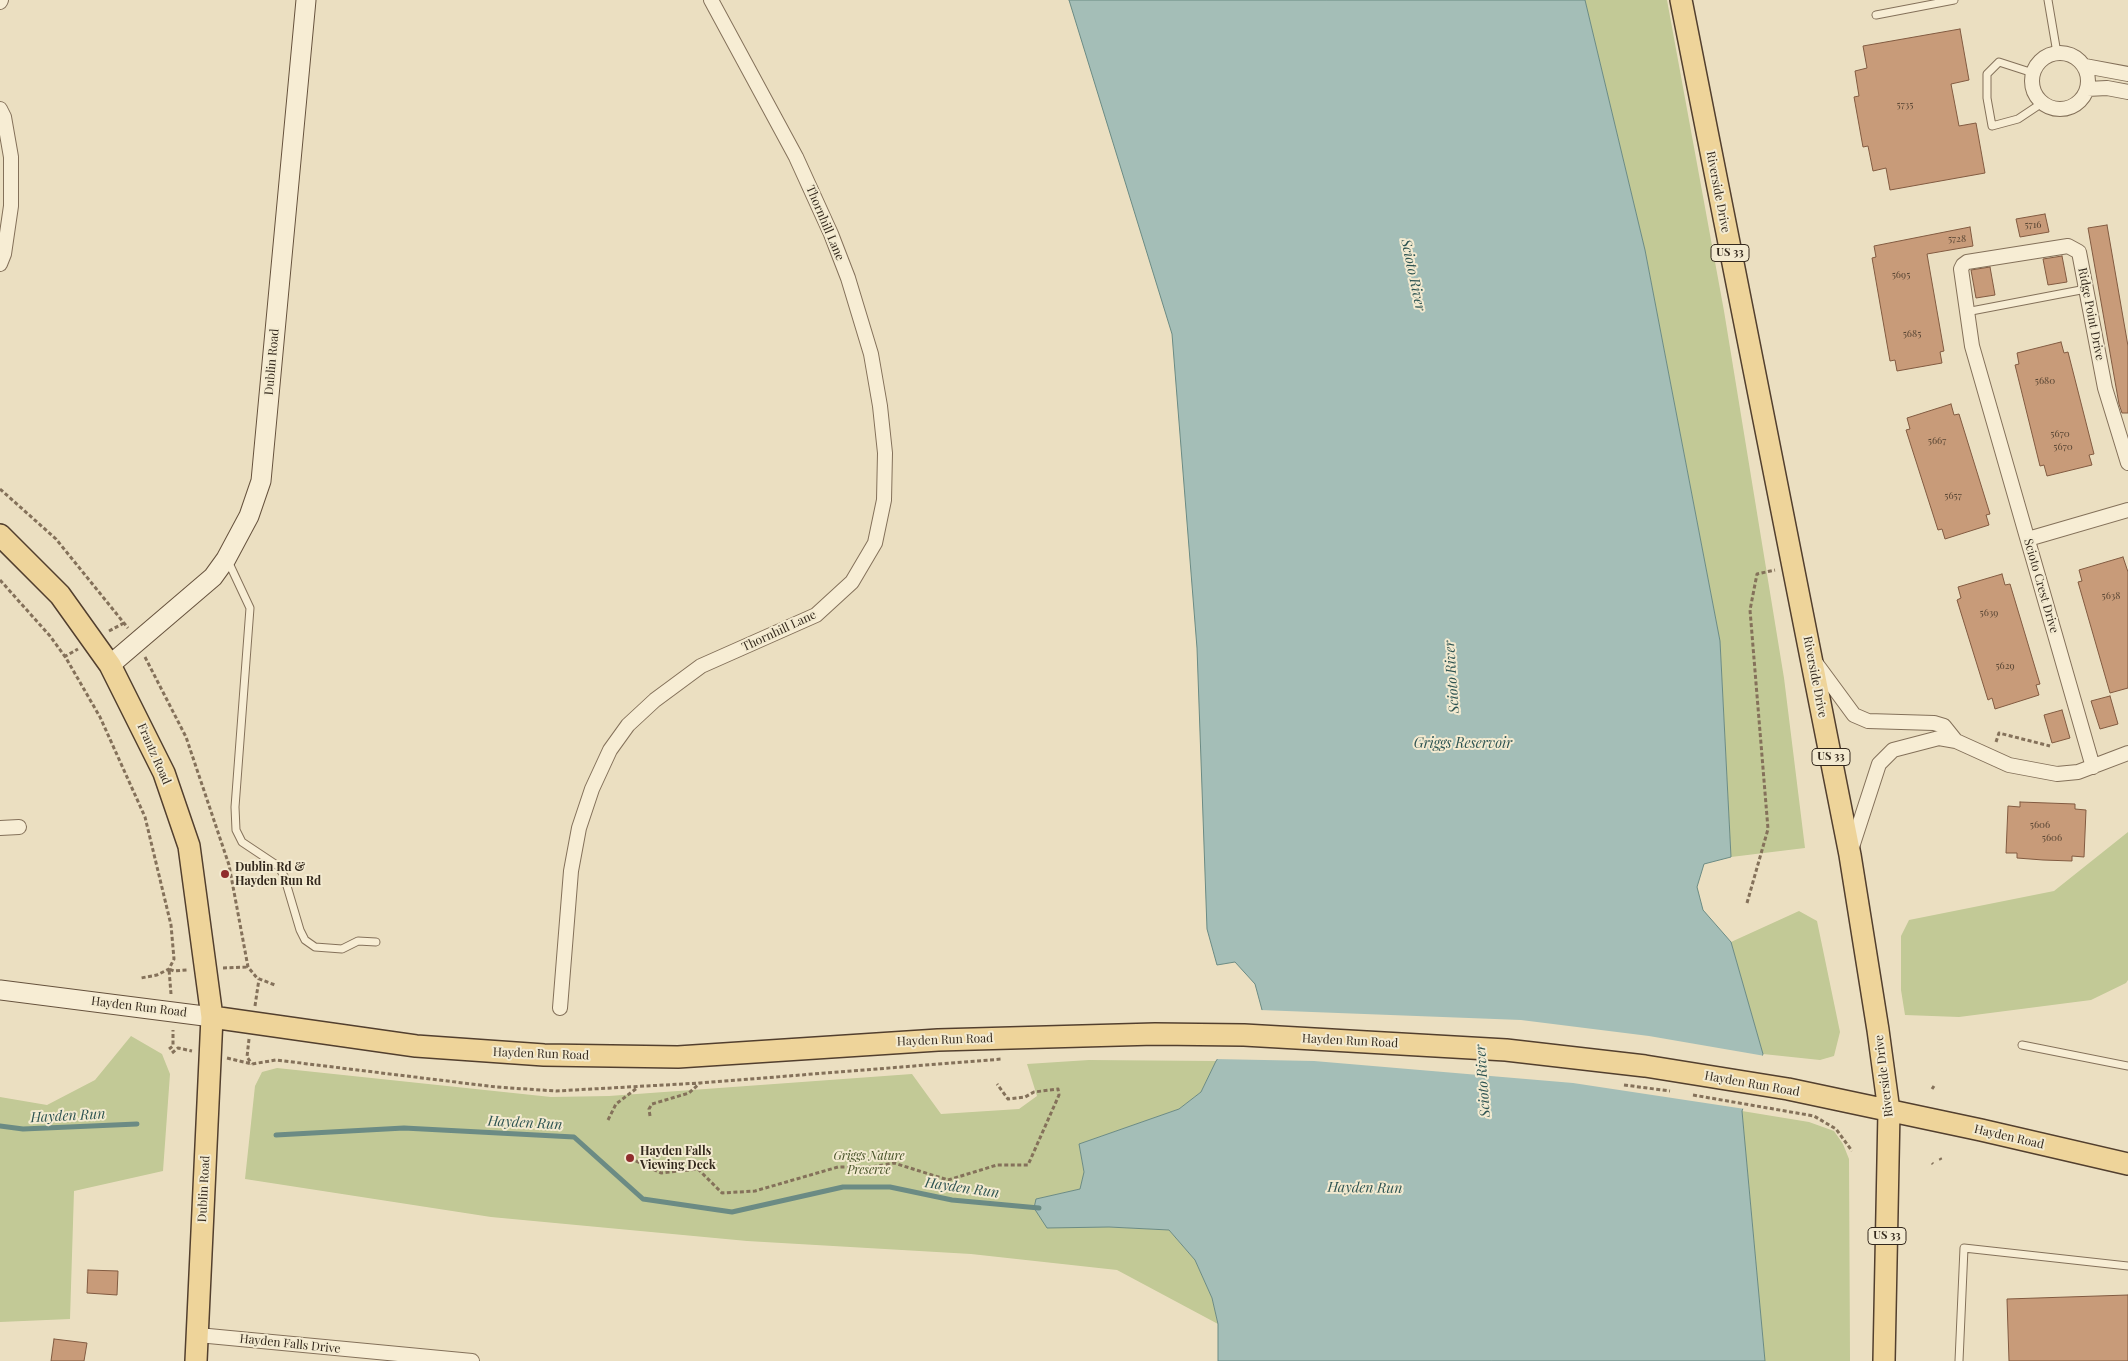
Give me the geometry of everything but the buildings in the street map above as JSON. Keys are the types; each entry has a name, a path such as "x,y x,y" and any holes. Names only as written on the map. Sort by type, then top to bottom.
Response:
{"main road":[{"name":"Dublin Road","path":"110,665 213,577 226,559 249,516 261,481 306,0"},
{"name":"Riverside Drive","path":"1681,0 1791,565 1812,658 1850,855 1889,1111 1884,1361"},
{"name":"Frantz Road","path":"0,535 60,595 110,665 164,773 189,846 212,1017"},
{"name":"Hayden Run Road","path":"0,990 212,1017 416,1046 486,1052 678,1056 938,1040 1155,1034 1244,1034 1506,1050 1645,1066 1788,1089 1889,1111"},
{"name":"Dublin Road","path":"196,1361 212,1017"},
{"name":"Hayden Road","path":"1889,1111 2128,1164"}],"street":[{"name":"Thornhill Lane","path":"560,1008 571,871 579,828 592,789 610,750 628,725 655,700 701,666 816,616 852,582 875,543 884,500 885,453 880,406 871,354 848,278 831,234 796,157 711,0"},
{"path":"2085,66 2088,78 2087,89 2082,99 2074,106 2063,109 2052,108 2042,103 2035,94 2032,84 2033,73 2038,63 2047,56 2057,53 2068,54 2085,66 2128,74"},
{"path":"2087,89 2107,88 2128,92"},
{"path":"0,109 4,117 11,157 11,206 4,254 0,264"},
{"name":"Ridge Point Drive","path":"1963,265 1967,262 2068,246 2079,252 2105,388 2128,462"},
{"name":"Scioto Crest Drive","path":"1963,265 1961,270 1972,346 2093,767"},
{"path":"2028,539 2128,510"},
{"path":"1812,658 1854,715 1868,722 1934,723 1944,726 1956,741"},
{"path":"1850,855 1879,764 1892,750 1917,742 1939,738 1956,741 2009,765 2047,772 2078,772 2128,753"},
{"path":"0,828 19,827"},
{"name":"Hayden Falls Drive","path":"198,1335 472,1361"}],"lane":[{"path":"1876,15 1954,0"},
{"path":"2048,0 2057,53"},
{"path":"2033,73 1999,62 1988,74 1987,98 1992,126 2018,119 2042,103"},
{"path":"1966,312 2086,289"},
{"path":"226,559 250,608 235,807 236,830 242,842 278,866 284,876 305,940 315,947 342,949 358,941 376,942"},
{"path":"2022,1045 2128,1066"},
{"path":"1959,1361 1964,1248 2128,1266"}],"path":[{"path":"1747,903 1768,830 1750,610 1757,574 1791,565"},
{"path":"0,580 50,636 66,658 100,717 145,817 172,926 174,959 169,969 158,975 141,978"},
{"path":"252,1064 276,1060 496,1087 556,1091 700,1083 949,1063"},
{"path":"650,1116 649,1109 652,1104 684,1095 700,1083"},
{"path":"630,1158 661,1173 698,1170 722,1193 756,1191 838,1167 871,1167 894,1163 948,1180 997,1165 1028,1165 1059,1096 1058,1089 1034,1092 1025,1097 1008,1099 997,1084"},
{"path":"1618,1084 1674,1092"},
{"path":"608,1120 616,1104 637,1087"},
{"path":"1684,1094 1814,1116 1836,1129 1852,1151"}],"green space":[{"path":"1585,0 1667,0 1724,311 1784,678 1805,848 1731,857 1720,641 1645,250"},
{"path":"2128,832 2128,980 2126,983 2091,1000 1959,1017 1905,1015 1901,990 1901,936 1909,920 2054,891"},
{"path":"1799,911 1817,921 1840,1032 1834,1056 1820,1060 1763,1054 1731,942"},
{"path":"131,1036 162,1054 170,1074 163,1171 74,1191 70,1319 0,1322 0,1097 47,1105 95,1080"},
{"name":"Griggs Nature Preserve","path":"1089,1060 1216,1061 1201,1092 1179,1109 1079,1144 1084,1173 1080,1189 1036,1199 1109,1227 1169,1230 1195,1260 1212,1298 1218,1324 1117,1270 971,1254 747,1241 491,1217 245,1179 255,1086 262,1072 277,1068 551,1097 609,1096 912,1074 941,1114 1019,1109 1037,1096 1027,1064"},
{"path":"1742,1111 1809,1122 1834,1131 1843,1144 1849,1159 1850,1361 1765,1361"}],"water":[{"name":"Griggs Reservoir","path":"1069,0 1585,0 1645,250 1720,641 1731,857 1704,864 1697,887 1703,910 1731,942 1763,1054 1742,1111 1765,1361 1218,1361 1218,1324 1212,1298 1195,1260 1169,1230 1109,1227 1047,1228 1034,1208 1036,1199 1080,1189 1084,1172 1079,1144 1179,1109 1201,1092 1216,1061 1226,1047 1268,1032 1255,984 1235,962 1217,965 1207,929 1197,648 1172,334"}],"pier":[{"path":"1260,1010 1521,1020 1649,1036 1765,1056 1745,1109 1573,1083 1314,1061 1214,1059 1225,1045 1265,1031"}],"waterway":[{"name":"Hayden Run","path":"0,1126 23,1129 137,1124"},
{"name":"Hayden Run","path":"276,1135 404,1128 574,1137 643,1199 732,1212 843,1187 890,1187 952,1200 1039,1208"}],"place":[{"name":"Dublin Rd & Hayden Run Rd","path":"225,874"},
{"name":"Hayden Falls Viewing Deck","path":"630,1158"}],"water label":[{"name":"Scioto River","path":"1413,275"},
{"name":"Scioto River","path":"1452,677"},
{"name":"Scioto River","path":"1483,1081"}]}
